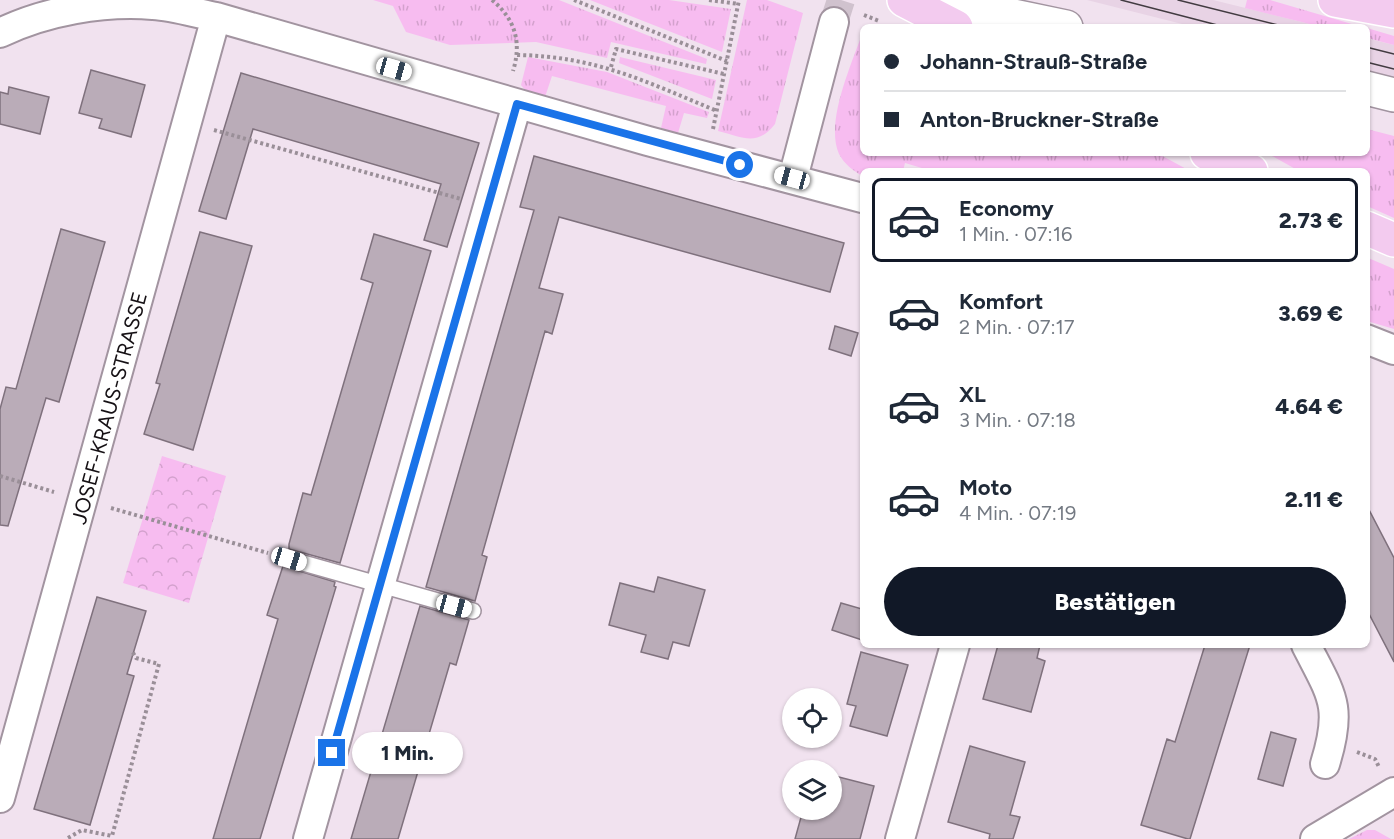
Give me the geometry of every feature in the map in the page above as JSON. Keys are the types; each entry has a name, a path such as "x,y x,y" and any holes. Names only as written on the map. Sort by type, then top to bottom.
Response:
{"main road":[{"path":"904,0 950,24"},
{"path":"937,0 1052,24"},
{"path":"1335,0 1385,13"},
{"path":"1370,89 1394,95"},
{"path":"1214,156 1244,168"},
{"path":"1370,230 1394,240"}],"street":[{"path":"0,33 52,15 101,6 154,4 216,17 510,102 860,197"},
{"name":"JOSEF-KRAUS-STRASSE","path":"0,798 216,17"},
{"path":"792,178 834,22"},
{"path":"308,839 487,207 510,102"},
{"path":"1370,341 1394,350"},
{"path":"900,839 954,648"},
{"path":"1307,648 1334,706 1335,728 1324,764"},
{"path":"1315,839 1392,798"}],"lane":[{"path":"289,559 473,611"}],"path":[{"path":"492,0 505,11 514,25 517,55 510,102"},
{"path":"574,0 727,61"},
{"path":"709,0 739,2 719,102"},
{"path":"611,67 615,49 724,75"},
{"path":"517,55 552,55 611,67 717,111"},
{"path":"187,122 487,207"},
{"path":"0,476 84,500"},
{"path":"124,513 289,559"},
{"path":"68,838 82,830 112,836 159,664 136,658 132,651"}],"shaded area":[{"path":"1087,0 1213,0 1310,24 1182,24"},
{"path":"1370,39 1394,45 1394,78 1370,72"}],"green space":[{"path":"373,0 559,0 707,59 706,64 611,42 607,58 536,42 450,45 406,32 393,6"},
{"path":"590,0 669,0 731,9 722,52"},
{"path":"747,0 767,0 803,13 775,124 762,136 756,138 718,131"},
{"path":"1247,0 1270,0 1352,24 1310,24 1245,8"},
{"path":"1370,29 1394,36 1394,45 1370,39"},
{"path":"860,40 860,156 1162,156 1184,168 922,168 905,163 904,168 860,168 860,174 846,164 839,154 836,141 837,110"},
{"path":"528,57 607,72 709,112 707,118 684,113 678,133 661,128 666,106 552,76 545,97 525,90 521,85"},
{"path":"620,57 716,80 712,99 619,63"},
{"path":"1370,130 1394,136 1394,218 1370,207 1370,168 1294,168 1272,156 1370,156"},
{"path":"1370,259 1394,269 1394,329 1370,322"},
{"path":"162,456 226,476 189,603 123,583"},
{"path":"1367,830 1375,830 1391,839 1349,839"}],"building":[{"path":"91,70 145,85 131,137 99,128 102,119 79,113"},
{"path":"241,73 479,143 447,247 424,240 441,184 253,129 226,219 199,211"},
{"path":"9,87 49,97 40,134 0,124 0,92 8,94"},
{"path":"534,156 844,243 830,292 559,217 539,288 563,294 552,334 545,331 482,555 487,557 475,601 426,587 534,210 520,207"},
{"path":"61,229 105,242 59,402 46,398 8,526 0,525 0,409 6,387 16,389"},
{"path":"200,232 252,246 193,450 144,434 160,384 156,383"},
{"path":"374,234 431,251 340,563 289,549 289,544 303,493 311,495 373,283 361,279"},
{"path":"835,326 858,333 851,356 829,349"},
{"path":"1370,512 1394,558 1394,662 1370,616"},
{"path":"283,566 335,582 336,587 260,839 213,839 278,619 267,615"},
{"path":"658,577 705,590 689,646 673,642 668,659 641,652 646,635 609,625 620,583 654,592"},
{"path":"97,597 146,611 127,674 134,676 90,825 34,809"},
{"path":"841,603 860,608 860,639 832,630"},
{"path":"420,606 469,620 456,665 450,663 398,839 351,839"},
{"path":"997,648 1039,648 1037,658 1045,661 1031,712 983,699"},
{"path":"1204,648 1249,648 1190,839 1141,825 1167,739 1175,742"},
{"path":"861,652 908,665 887,736 850,726 856,706 847,704"},
{"path":"1271,732 1296,739 1283,786 1258,779"},
{"path":"970,746 1025,762 1010,815 1020,817 1013,839 989,839 990,834 948,822"},
{"path":"842,778 874,786 860,839 795,839 800,820 842,820"}],"tunnel":[{"path":"834,22 841,0"}],"tram line":[{"path":"1121,0 1213,24"},
{"path":"1178,0 1274,24"},
{"path":"1370,48 1394,54"},
{"path":"1370,63 1394,69"}],"route":[{"path":"332,753 452,325 517,104 740,165"}]}
